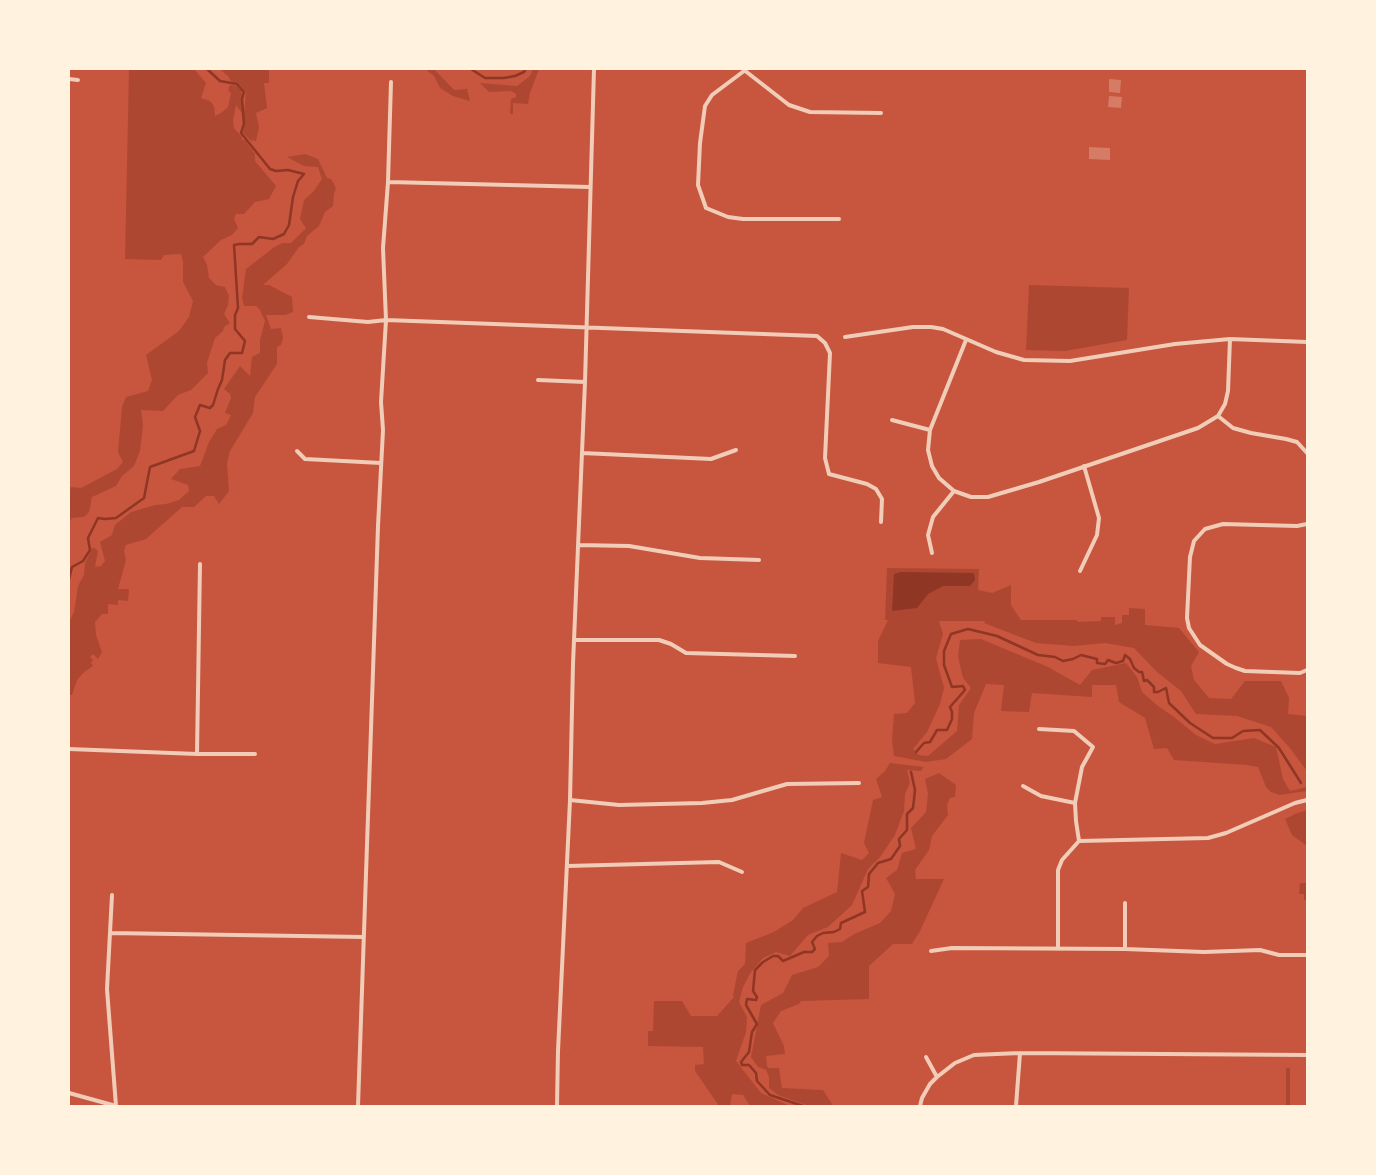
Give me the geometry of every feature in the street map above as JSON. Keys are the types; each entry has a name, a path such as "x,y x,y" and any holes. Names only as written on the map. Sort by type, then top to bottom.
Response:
{"street":[{"path":"557,1106 585,382 594,69"},
{"path":"839,220 743,219 728,217 706,208 698,185 700,143 705,106 712,95 743,70 789,105 796,108 810,112 881,113"},
{"path":"69,79 78,80"},
{"path":"358,1106 383,430 381,402 386,320 383,248 388,182 391,82"},
{"path":"388,182 590,186"},
{"path":"309,317 368,322 386,320 816,336 825,343 830,353 825,458 829,474 867,484 876,489 882,499 881,522"},
{"path":"845,337 931,326 943,329 996,352 1024,360 1070,361 1175,344 1230,339 1307,342"},
{"path":"966,340 930,430 928,450 932,466 939,478 954,492 971,497 988,497 1198,428 1218,416 1225,404 1228,391 1230,339"},
{"path":"538,380 585,382"},
{"path":"1218,416 1233,428 1251,433 1286,438 1297,442 1307,453"},
{"path":"892,420 930,430"},
{"path":"582,453 711,459 736,450"},
{"path":"296,451 305,459 381,463"},
{"path":"1080,571 1097,535 1099,518 1084,466"},
{"path":"932,553 928,535 933,517 954,492"},
{"path":"1307,524 1297,526 1223,524 1206,529 1199,534 1194,541 1190,557 1187,618 1189,628 1200,645 1227,664 1245,671 1300,673 1307,670"},
{"path":"578,545 629,546 700,558 759,560"},
{"path":"197,754 200,564"},
{"path":"574,640 659,640 671,644 686,653 796,656"},
{"path":"1039,729 1074,731 1094,747 1082,768 1075,802 1079,841"},
{"path":"69,749 197,754 254,754"},
{"path":"570,800 619,804 702,803 732,800 787,784 859,783"},
{"path":"1022,786 1041,796 1075,802"},
{"path":"1058,949 1058,870 1062,860 1079,841 1208,838 1226,833 1295,803 1307,800"},
{"path":"567,866 718,862 742,872"},
{"path":"69,1093 116,1106 107,989 112,895"},
{"path":"1124,949 1125,903"},
{"path":"110,933 363,937"},
{"path":"930,951 952,948 1124,949 1204,952 1260,950 1279,955 1307,955"},
{"path":"1016,1106 1020,1053"},
{"path":"920,1106 926,1091 937,1076 955,1063 974,1056 1020,1053 1307,1056"},
{"path":"926,1057 937,1076"}],"shaded area":[{"path":"129,69 194,69 206,83 201,98 210,101 214,106 215,116 228,107 231,93 228,90 230,85 237,86 241,90 242,95 242,113 236,105 233,120 234,128 255,154 255,161 276,186 269,199 255,202 244,214 236,214 234,219 238,228 232,235 221,240 203,257 207,265 209,278 216,285 225,287 229,296 224,314 230,323 215,338 207,363 208,373 191,390 178,395 163,411 141,410 143,425 140,451 134,466 122,476 116,486 92,497 89,512 84,517 72,518 69,523 69,492 71,487 81,488 117,469 123,462 118,452 122,407 126,397 148,391 152,380 146,355 179,331 189,317 193,301 183,282 181,254 164,255 161,260 125,259"},
{"path":"222,69 269,69 269,83 264,83 267,108 256,113 259,127 256,141 251,140 252,142 243,133 246,92 239,84 231,81"},
{"path":"425,69 434,69 454,90 467,89 470,101 453,96 440,88 434,76"},
{"path":"533,69 539,69 528,104 513,103 513,114 510,114 511,99 516,97 516,94 511,91 489,92 480,83 517,86 530,76"},
{"path":"305,154 318,159 327,178 331,179 334,184 336,189 333,206 325,212 319,226 307,236 304,244 299,247 287,264 263,285 269,285 292,297 293,312 285,315 266,315 271,329 281,328 283,338 281,345 277,347 277,364 255,397 253,413 230,451 227,463 229,491 219,504 214,496 206,496 194,507 182,507 146,539 126,545 124,551 126,560 118,589 129,589 128,601 118,600 118,605 108,604 108,614 102,614 95,622 96,635 102,652 98,659 93,654 90,657 93,660 91,663 93,666 77,680 72,695 69,695 69,622 74,612 78,586 84,575 85,563 93,547 98,551 95,567 101,566 105,561 100,542 112,535 115,525 131,512 179,500 189,491 188,485 171,479 180,469 200,466 209,442 217,429 226,425 231,415 225,413 231,398 230,394 224,389 240,366 250,376 252,357 260,353 260,340 265,321 256,306 244,306 242,298 246,269 273,248 282,243 291,243 306,228 300,219 304,200 313,192 322,179 318,167 304,166 287,157"},
{"path":"1029,285 1129,288 1127,340 1065,351 1026,350"},
{"path":"887,568 979,569 978,590 992,593 1011,585 1011,605 1021,620 1076,620 1078,622 1101,621 1101,617 1115,617 1115,625 1122,623 1122,615 1129,615 1129,608 1145,609 1145,625 1179,628 1199,652 1191,666 1194,680 1209,698 1231,699 1245,681 1281,681 1289,698 1288,714 1307,716 1307,771 1271,727 1237,716 1196,714 1181,691 1157,672 1134,648 1105,643 1074,646 1036,643 984,623 985,621 939,621 943,634 936,658 944,688 940,704 927,732 913,749 919,755 928,756 957,731 959,705 971,688 963,678 958,656 960,640 981,639 1048,667 1080,685 1092,670 1126,663 1137,677 1142,692 1196,735 1215,744 1254,738 1276,747 1283,779 1290,791 1307,787 1307,791 1279,795 1271,792 1266,787 1258,767 1174,760 1167,748 1154,749 1145,718 1119,702 1116,685 1092,685 1092,697 1032,693 1029,712 1001,711 1004,685 986,684 974,713 972,739 946,759 926,762 894,756 892,740 894,714 907,713 915,703 911,667 878,663 878,641 888,620 885,620"},
{"path":"901,572 974,573 975,580 970,586 943,586 928,594 917,608 892,611 894,574"},
{"path":"890,763 924,767 921,771 907,770 910,783 905,794 904,811 895,835 880,857 868,869 852,905 828,927 808,935 790,956 776,952 763,958 751,972 743,987 739,1002 747,1017 746,1032 736,1061 761,1093 790,1106 750,1106 743,1095 732,1094 730,1106 719,1106 695,1071 695,1065 704,1064 703,1047 648,1046 648,1031 653,1031 654,1001 682,1001 691,1016 717,1016 734,997 738,971 745,964 746,943 774,932 793,920 803,908 837,892 841,853 862,860 869,853 864,843 873,800 882,797 876,779 885,771"},
{"path":"939,773 956,785 955,797 950,798 947,805 948,815 932,836 929,850 915,870 916,879 944,879 920,931 912,944 893,944 869,966 869,999 801,1001 799,1004 781,1011 773,1023 784,1046 785,1054 766,1056 767,1066 769,1068 779,1068 782,1088 823,1090 832,1104 830,1106 809,1106 778,1095 769,1088 769,1077 766,1070 758,1067 751,1057 761,1005 783,993 792,975 818,967 829,956 828,943 842,942 854,934 880,923 891,911 895,894 886,878 897,870 902,853 916,849 911,828 926,812 928,794 925,779"},
{"path":"1307,810 1307,846 1292,835 1285,819"},
{"path":"1300,883 1307,883 1307,900 1304,900 1304,894 1299,894"},
{"path":"1286,1068 1290,1068 1290,1106 1286,1106"}],"building":[{"path":"1109,79 1121,80 1120,93 1109,92"},
{"path":"1109,96 1122,97 1121,108 1108,107"},
{"path":"1089,147 1110,148 1110,160 1089,159"}],"waterway":[{"path":"69,579 72,567 83,561 90,550 88,538 98,518 116,518 144,498 150,467 194,451 200,431 195,417 200,405 210,408 213,405 222,380 225,360 230,353 242,353 245,341 235,329 235,315 238,308 234,245 252,244 259,237 273,239 284,234 289,225 293,197 298,181 304,174 288,170 276,171 270,169 241,133 244,124 242,99 244,92 237,84 220,81 207,69"},
{"path":"471,69 485,78 515,76 526,69"},
{"path":"916,752 924,743 930,742 937,730 947,730 952,719 950,707 965,690 963,686 952,687 944,665 944,651 951,634 968,629 997,636 1038,655 1055,657 1063,661 1081,655 1097,659 1097,663 1105,664 1108,660 1116,663 1123,661 1125,655 1130,659 1134,668 1142,672 1144,681 1147,680 1154,687 1154,692 1166,688 1169,703 1190,723 1213,738 1232,738 1243,731 1260,730 1279,748 1301,783"},
{"path":"803,1106 770,1095 757,1081 756,1073 749,1065 742,1065 741,1062 749,1052 752,1032 757,1024 746,1005 747,999 756,1000 757,997 753,991 755,970 773,956 778,956 783,961 804,952 812,952 815,949 812,942 817,936 823,933 834,932 840,929 841,923 865,912 862,891 868,887 869,874 878,863 891,859 900,846 899,839 907,830 907,814 913,808 915,790 911,772"}]}
